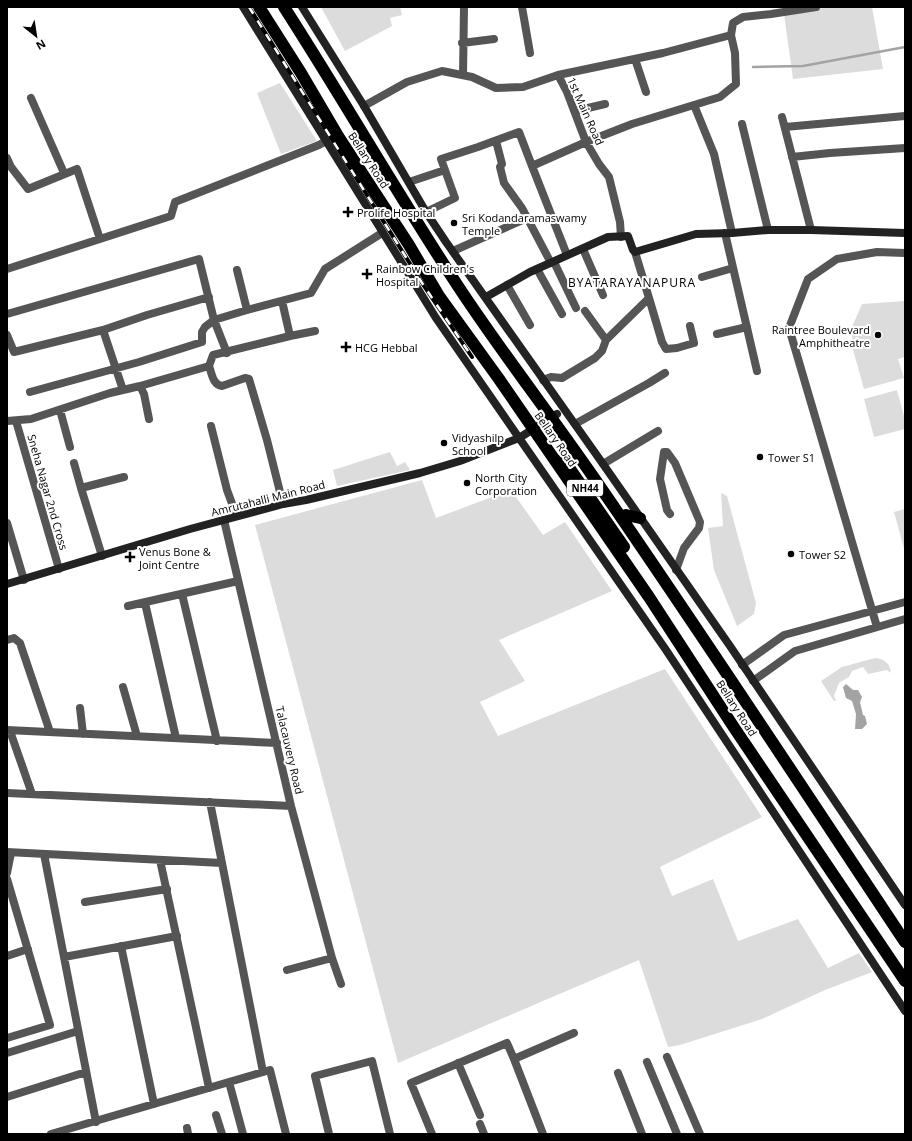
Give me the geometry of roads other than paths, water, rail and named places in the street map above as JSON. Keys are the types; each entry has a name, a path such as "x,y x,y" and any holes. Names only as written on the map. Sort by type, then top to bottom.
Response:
{"highway":[{"name":"Bellary Road","path":"259,7 301,73 338,136 409,245 439,296 533,429 674,635 733,726 905,981"},
{"name":"Bellary Road","path":"268,7 309,70 378,187 445,292 586,490 905,967"},
{"name":"Bellary Road","path":"284,7 396,190 455,282 498,345 601,488 905,942"},
{"name":"Bellary Road","path":"291,7 326,60 402,187 461,279 503,341 557,414 626,515 772,730 905,932"},
{"path":"626,515 640,518"}],"street":[{"path":"243,7 436,318 666,650 905,1011"},
{"path":"302,7 364,106 426,212 742,665 905,905"},
{"path":"463,75 462,43 464,7"},
{"path":"522,7 530,53"},
{"path":"532,166 586,142 632,124 720,97 736,84 735,53 731,35 733,23 743,17 816,7"},
{"path":"558,75 635,59 731,35"},
{"path":"462,43 494,39"},
{"path":"635,59 646,92"},
{"name":"1st Main Road","path":"364,106 407,82 442,71 463,75 496,88 523,87 558,75 575,111 586,142 599,164 609,177 620,222 621,237"},
{"path":"31,98 64,174"},
{"path":"575,111 605,104"},
{"path":"694,105 714,154 733,268 757,371"},
{"path":"785,127 905,116"},
{"path":"782,117 811,230"},
{"path":"742,124 768,230"},
{"path":"426,212 455,198 441,159 519,132 567,256"},
{"path":"7,269 171,216 175,202 326,141"},
{"path":"496,141 502,164 500,167 504,182 522,208 576,308"},
{"path":"792,157 905,148"},
{"path":"7,158 11,167 28,189 77,169 100,239"},
{"path":"409,182 445,170"},
{"path":"453,251 527,218"},
{"path":"635,252 696,234 768,230 905,233"},
{"path":"30,392 202,342 202,332 205,327 214,320 311,293 325,269 382,233"},
{"path":"486,297 552,262 608,238 628,236 635,252 662,342 666,349 677,348 694,343 690,326"},
{"path":"583,249 603,295"},
{"path":"877,627 789,328 808,279 837,259 877,252 905,253"},
{"path":"7,314 199,259 214,320 226,353"},
{"path":"702,278 733,268"},
{"path":"237,270 247,310"},
{"path":"537,270 562,314"},
{"path":"507,285 530,325"},
{"path":"7,335 14,352 103,330 147,315 208,298"},
{"path":"543,380 551,377 562,378 595,358 602,351 606,340 649,298"},
{"path":"282,301 290,336"},
{"path":"585,311 606,340"},
{"path":"717,334 747,326"},
{"path":"103,330 123,390"},
{"path":"282,504 267,440 249,379 245,378 219,386 216,384 209,366 214,355 315,331"},
{"path":"7,421 31,419 123,390 209,366"},
{"path":"575,424 665,373"},
{"path":"140,386 144,394 149,419"},
{"path":"60,410 70,447"},
{"name":"Amrutahalli Main Road","path":"7,584 232,517 282,504 306,500 420,473 460,461 519,438 557,414"},
{"name":"Sneha Nagar 2nd Cross","path":"16,421 60,569"},
{"path":"211,426 227,490 234,509 232,517"},
{"path":"603,464 658,431"},
{"path":"670,514 667,510 660,479 664,452 667,452 675,463 700,522 699,528 684,548 676,570"},
{"path":"74,463 80,488 102,556"},
{"path":"80,488 124,477"},
{"name":"Talacauvery Road","path":"224,520 292,806 332,958 341,984"},
{"path":"7,523 24,580"},
{"path":"128,606 238,581"},
{"path":"182,594 216,740"},
{"path":"742,665 784,635 905,602"},
{"path":"144,603 176,738"},
{"path":"753,681 795,650 905,619"},
{"path":"7,640 14,638 20,643 50,732"},
{"path":"123,687 137,736"},
{"path":"80,708 83,734"},
{"path":"32,794 9,731 137,736 277,744"},
{"path":"7,793 292,806"},
{"path":"210,802 263,1072"},
{"path":"7,873 9,852 222,863"},
{"path":"44,854 96,1122"},
{"path":"160,860 209,1088"},
{"path":"7,879 50,1025 7,1038"},
{"path":"85,902 167,889"},
{"path":"64,957 177,936"},
{"path":"121,946 154,1104"},
{"path":"7,956 28,950"},
{"path":"287,970 332,958"},
{"path":"7,1053 78,1031"},
{"path":"514,1059 574,1034"},
{"path":"432,1134 411,1083 507,1043 543,1134"},
{"path":"668,1057 700,1134"},
{"path":"329,1134 315,1076 372,1061 390,1134"},
{"path":"647,1062 677,1134"},
{"path":"458,1063 480,1115"},
{"path":"51,1134 270,1070 286,1134"},
{"path":"7,1097 86,1072"},
{"path":"618,1073 642,1134"},
{"path":"229,1082 243,1134"},
{"path":"216,1115 222,1134"},
{"path":"480,1124 484,1134"}],"waterway":[{"path":"753,67 803,66 905,47"}],"railway":[{"path":"249,7 424,286 472,357"}],"place":[{"name":"Prolife Hospital","path":"348,212"},
{"name":"Sri Kodandaramaswamy Temple","path":"454,223"},
{"name":"Rainbow Children's Hospital","path":"367,274"},
{"name":"Raintree Boulevard Amphitheatre","path":"878,335"},
{"name":"HCG Hebbal","path":"346,347"},
{"name":"Vidyashilp School","path":"444,443"},
{"name":"Tower S1","path":"760,457"},
{"name":"North City Corporation","path":"467,483"},
{"name":"Tower S2","path":"791,554"},
{"name":"Venus Bone & Joint Centre","path":"130,557"}],"district":[{"name":"BYATARAYANAPURA","path":"632,282"}]}
